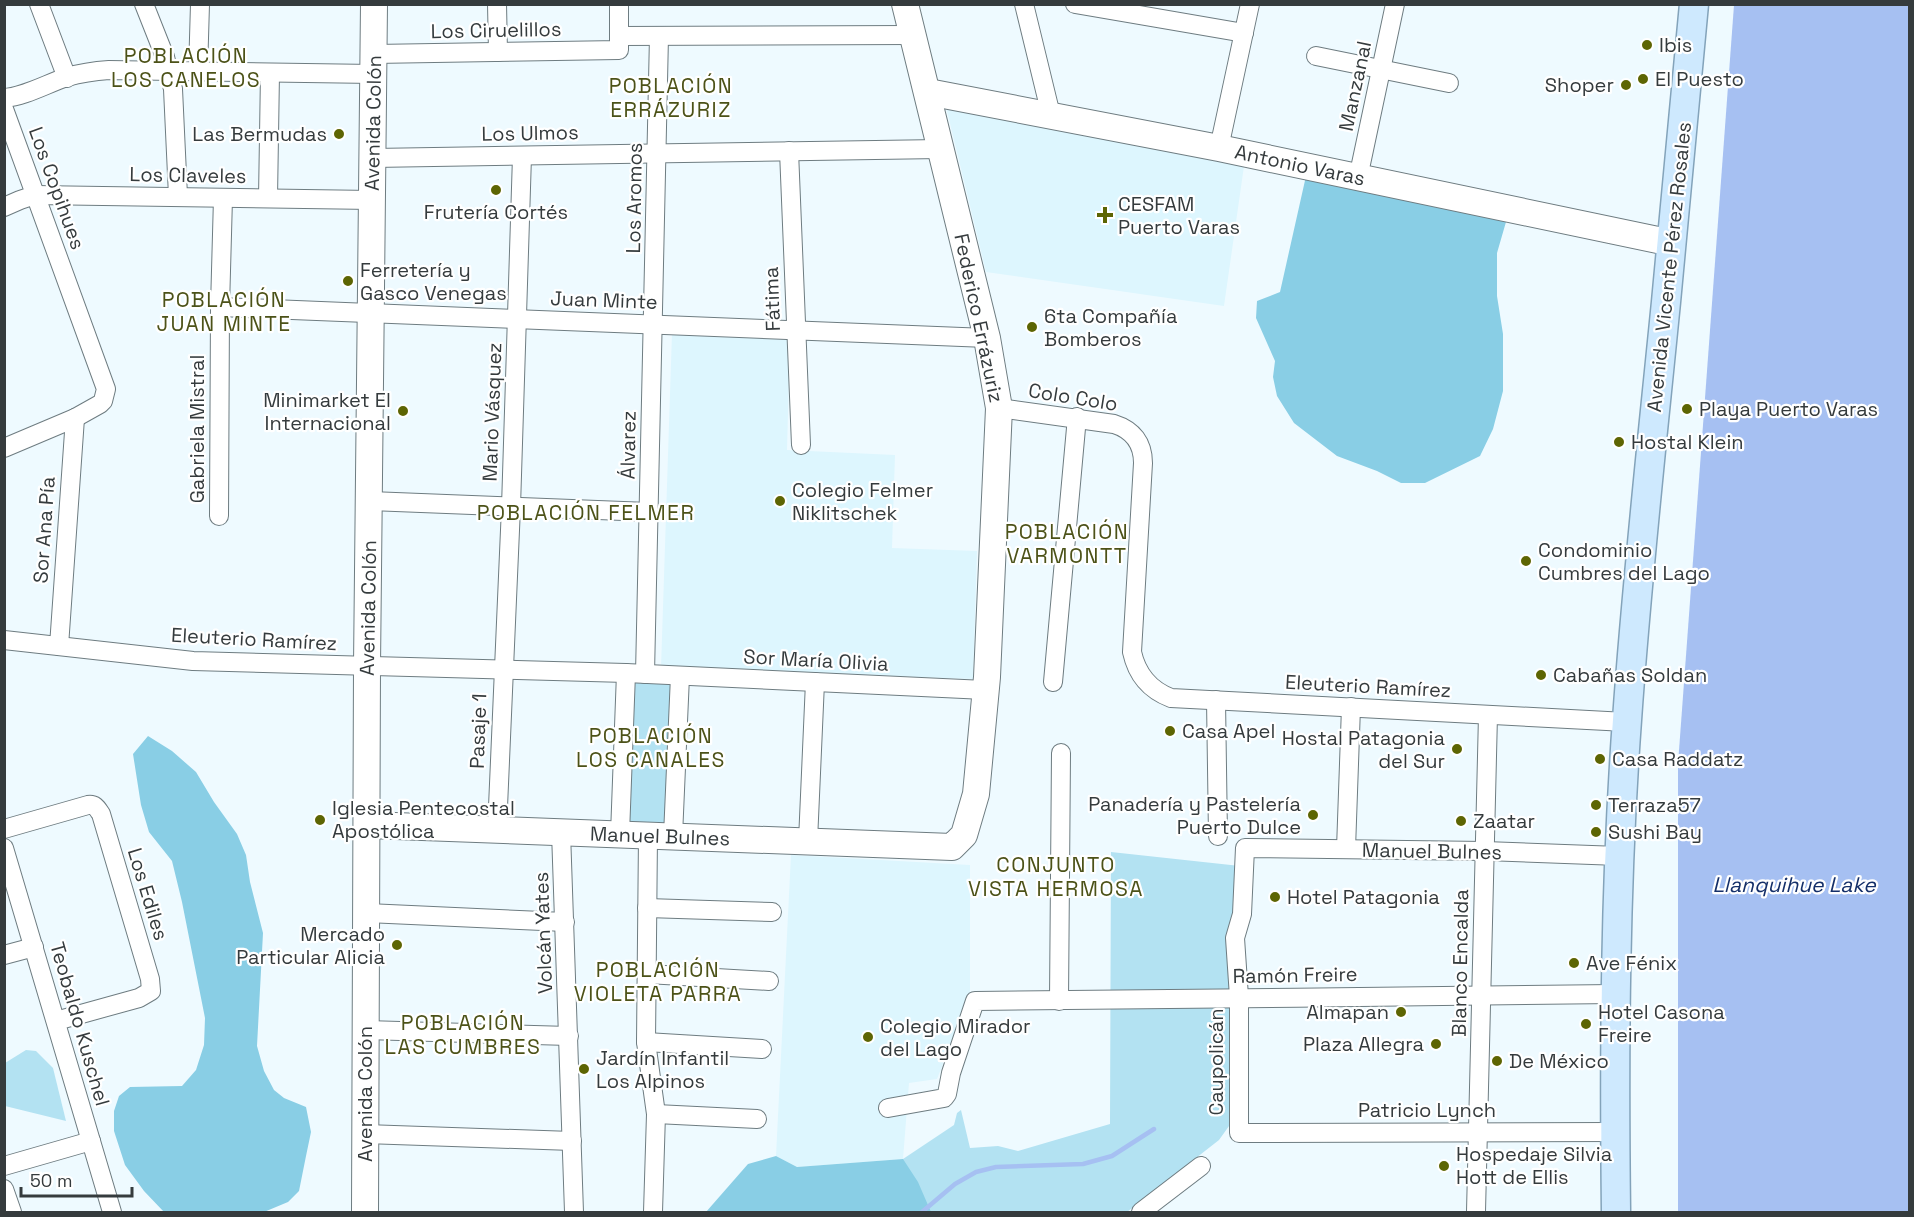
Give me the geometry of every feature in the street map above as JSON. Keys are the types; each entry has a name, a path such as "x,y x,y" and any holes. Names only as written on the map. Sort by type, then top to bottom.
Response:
{"main road":[{"name":"Avenida Vicente Pérez Rosales","path":"1616,1212 1615,994 1626,722 1638,574 1694,4"}],"street":[{"path":"39,4 67,78"},
{"path":"144,4 173,89 178,196"},
{"path":"198,72 200,4"},
{"name":"Avenida Colón","path":"364,1212 374,4"},
{"path":"498,4 498,52"},
{"path":"619,4 619,43"},
{"name":"Federico Errázuriz","path":"905,4 987,338 999,408 985,690 975,794 964,835 952,847"},
{"path":"1024,4 1051,115"},
{"path":"1075,4 1126,9 1244,33"},
{"path":"1219,148 1250,4"},
{"name":"Manzanal","path":"1358,178 1395,4"},
{"name":"Los Ciruelillos","path":"4,98 17,96 67,78 109,70 270,73 619,43 659,36 913,35"},
{"name":"Los Aromos","path":"654,324 659,36"},
{"path":"1316,56 1449,83"},
{"path":"268,198 270,73"},
{"name":"Antonio Varas","path":"928,92 1219,148 1672,243"},
{"name":"Los Copihues","path":"4,109 106,389 100,404 75,418"},
{"name":"Los Ulmos","path":"373,158 940,149"},
{"name":"Fátima","path":"789,152 801,445"},
{"name":"Mario Vásquez","path":"503,670 511,507 522,156"},
{"name":"Los Claveles","path":"4,207 36,195 372,200"},
{"name":"Gabriela Mistral","path":"219,516 220,307 224,198"},
{"name":"Juan Minte","path":"220,307 987,338"},
{"name":"Álvarez","path":"645,674 654,324"},
{"name":"Colo Colo","path":"999,408 1077,417 1122,427 1135,436 1142,449 1143,463 1132,652"},
{"path":"1053,682 1077,417"},
{"path":"6,441 75,418"},
{"name":"Sor Ana Pía","path":"59,646 75,418"},
{"path":"370,501 649,512"},
{"name":"Eleuterio Ramírez","path":"4,640 193,661 645,674"},
{"name":"Eleuterio Ramírez","path":"1132,652 1137,670 1142,677 1163,695 1171,698 1626,722"},
{"name":"Pasaje 1","path":"497,830 503,670"},
{"path":"620,834 627,673"},
{"name":"Sor María Olivia","path":"645,674 985,690"},
{"path":"673,836 680,676"},
{"path":"808,841 814,682"},
{"path":"1216,700 1218,836"},
{"path":"1346,849 1351,707"},
{"name":"Blanco Encalda","path":"1476,1212 1488,715"},
{"path":"1059,1001 1061,753"},
{"name":"Los Ediles","path":"4,829 88,805 94,805 97,808 101,814 150,980 151,991 139,998 56,1021"},
{"name":"Manuel Bulnes","path":"368,825 952,847"},
{"name":"Volcán Yates","path":"561,832 574,1212"},
{"path":"648,835 646,1042 656,1114 653,1212"},
{"name":"Teobaldo Kuschel","path":"4,848 112,1212"},
{"name":"Manuel Bulnes","path":"1245,848 1485,851 1619,856"},
{"name":"Caupolicán","path":"1239,1134 1239,998 1235,938 1242,914 1245,848"},
{"path":"647,908 772,912"},
{"path":"367,913 564,922"},
{"path":"4,955 34,947"},
{"path":"646,974 769,981"},
{"name":"Ramón Freire","path":"888,1108 944,1098 975,1001 1615,994"},
{"path":"366,1030 569,1036"},
{"path":"646,1042 762,1049"},
{"path":"656,1114 757,1119"},
{"name":"Patricio Lynch","path":"1239,1134 1615,1132"},
{"path":"365,1134 572,1141"},
{"path":"4,1166 91,1141"},
{"path":"1141,1212 1201,1166"},
{"path":"4,1189 12,1212"}],"shaded area":[{"name":"CESFAM Puerto Varas","path":"946,107 1245,159 1224,306 986,272"},
{"path":"1306,176 1508,215 1497,253 1497,296 1503,334 1503,391 1493,429 1480,456 1425,483 1401,483 1337,456 1294,423 1277,396 1273,377 1275,361 1256,318 1257,301 1280,292"},
{"name":"Colegio Felmer Niklitschek","path":"672,333 790,337 787,450 895,455 892,548 977,551 973,679 661,668"},
{"path":"632,680 671,684 665,825 626,824"},
{"path":"148,736 172,751 196,772 237,834 246,855 250,882 263,933 257,1046 264,1071 274,1090 284,1098 306,1107 311,1132 299,1191 288,1202 264,1212 164,1212 144,1191 125,1165 114,1131 114,1111 119,1096 130,1087 182,1086 196,1070 204,1045 205,1018 172,861 149,832 141,805 133,754"},
{"path":"1111,852 1240,866 1234,1119 1219,1140 1127,1212 898,1212 897,1182 903,1159 954,1125 957,1113 961,1110 970,1148 998,1146 1018,1151 1110,1124"},
{"name":"Colegio Mirador del Lago","path":"791,855 970,865 970,995 937,1079 909,1083 903,1159 797,1167 776,1156"},
{"path":"26,1050 36,1051 53,1068 66,1121 5,1106 5,1063"},
{"path":"776,1156 797,1167 903,1159 918,1182 931,1212 706,1212 748,1164"}],"water":[{"name":"Llanquihue Lake","path":"1734,5 1909,5 1909,1212 1678,1212 1678,764"}],"waterway":[{"path":"922,1212 955,1184 976,1172 996,1167 1083,1164 1112,1156 1154,1129"}],"place":[{"name":"Ibis","path":"1647,45"},
{"name":"El Puesto","path":"1643,79"},
{"name":"Shoper","path":"1626,85"},
{"name":"Las Bermudas","path":"339,134"},
{"name":"Frutería Cortés","path":"496,190"},
{"name":"CESFAM Puerto Varas","path":"1105,215"},
{"name":"Ferretería y Gasco Venegas","path":"348,281"},
{"name":"6ta Compañía Bomberos","path":"1032,327"},
{"name":"Playa Puerto Varas","path":"1687,409"},
{"name":"Minimarket El Internacional","path":"403,411"},
{"name":"Hostal Klein","path":"1619,442"},
{"name":"Colegio Felmer Niklitschek","path":"780,501"},
{"name":"Condominio Cumbres del Lago","path":"1526,561"},
{"name":"Cabañas Soldan","path":"1541,675"},
{"name":"Casa Apel","path":"1170,731"},
{"name":"Hostal Patagonia del Sur","path":"1457,749"},
{"name":"Casa Raddatz","path":"1600,759"},
{"name":"Terraza57","path":"1596,805"},
{"name":"Panadería y Pastelería Puerto Dulce","path":"1313,815"},
{"name":"Iglesia Pentecostal Apostólica","path":"320,820"},
{"name":"Zaatar","path":"1461,821"},
{"name":"Sushi Bay","path":"1596,832"},
{"name":"Hotel Patagonia","path":"1275,897"},
{"name":"Mercado Particular Alicia","path":"397,945"},
{"name":"Ave Fénix","path":"1574,963"},
{"name":"Almapan","path":"1401,1012"},
{"name":"Hotel Casona Freire","path":"1586,1024"},
{"name":"Colegio Mirador del Lago","path":"868,1037"},
{"name":"Plaza Allegra","path":"1436,1044"},
{"name":"De México","path":"1497,1061"},
{"name":"Jardín Infantil Los Alpinos","path":"584,1069"},
{"name":"Hospedaje Silvia Hott de Ellis","path":"1444,1166"}],"district":[{"name":"POBLACIÓN LOS CANELOS","path":"186,68"},
{"name":"POBLACIÓN ERRÁZURIZ","path":"671,98"},
{"name":"POBLACIÓN JUAN MINTE","path":"224,312"},
{"name":"POBLACIÓN FELMER","path":"586,513"},
{"name":"POBLACIÓN VARMONTT","path":"1067,544"},
{"name":"POBLACIÓN LOS CANALES","path":"651,748"},
{"name":"CONJUNTO VISTA HERMOSA","path":"1056,877"},
{"name":"POBLACIÓN VIOLETA PARRA","path":"658,982"},
{"name":"POBLACIÓN LAS CUMBRES","path":"463,1035"}]}
